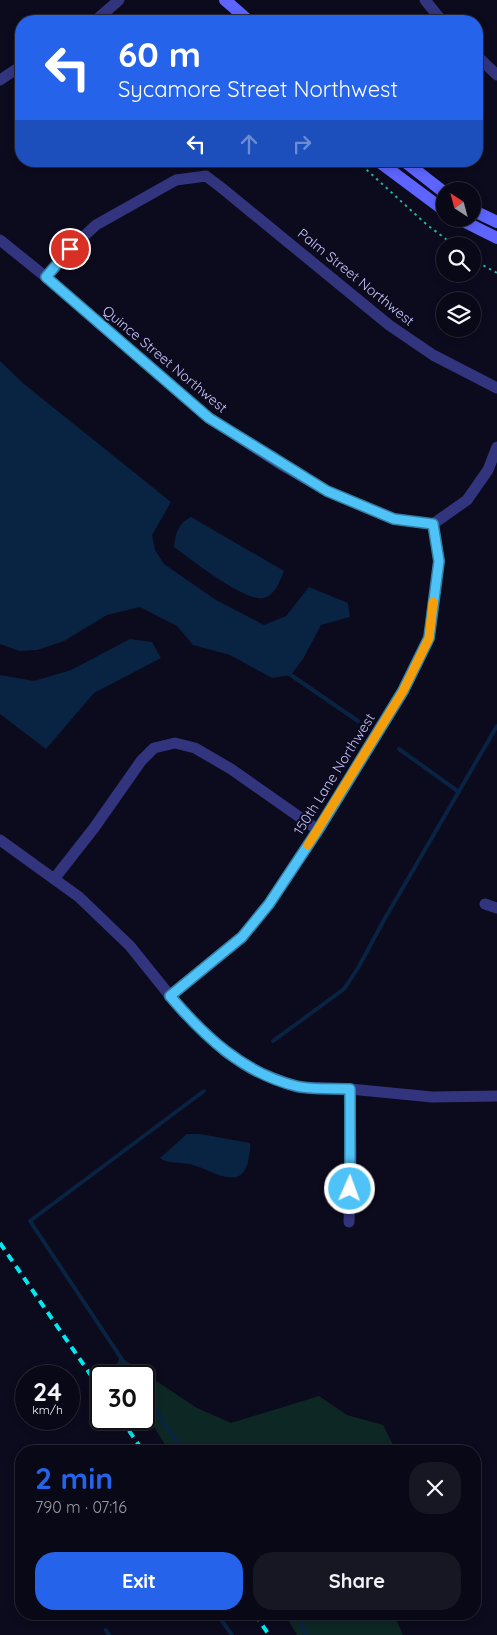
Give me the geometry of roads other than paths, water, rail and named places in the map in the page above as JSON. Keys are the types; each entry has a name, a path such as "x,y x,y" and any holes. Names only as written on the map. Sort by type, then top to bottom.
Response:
{"street":[{"path":"102,15 119,0"},
{"path":"225,0 242,15"},
{"path":"425,0 437,15"},
{"path":"483,62 497,75"},
{"path":"0,80 15,70"},
{"path":"386,167 436,204"},
{"path":"412,167 436,186"},
{"name":"Palm Street Northwest","path":"46,277 70,249 96,225 176,180 206,176 389,325 433,355 497,388"},
{"path":"481,214 497,222"},
{"path":"477,228 497,238"},
{"name":"Quince Street Northwest","path":"0,240 46,277 209,418 327,491 394,519 433,524"},
{"path":"433,524 467,500 488,470 497,446"},
{"name":"150th Lane Northwest","path":"170,996 242,937 269,904 318,830 403,691 429,638 439,561 433,524"},
{"path":"54,879 94,828 141,760 154,748 175,742 195,748 231,768 318,830"},
{"path":"0,840 78,897 130,946 183,1012 227,1054 258,1072 297,1087 350,1089 432,1097 497,1096"},
{"path":"485,904 497,908"},
{"path":"349,1222 351,1157 350,1089"}],"water":[{"path":"0,361 24,384 171,502 152,535 155,550 164,564 216,600 264,625 286,616 309,587 348,603 350,617 321,625 303,659 291,675 272,678 230,655 193,645 177,626 140,607 107,615 64,641 37,650 19,651 0,644"},
{"path":"191,517 284,571 274,591 264,598 256,598 244,594 204,569 174,547 178,529"},
{"path":"130,639 152,642 161,658 94,693 46,749 0,714 0,675 34,681 71,670"},
{"path":"187,1134 200,1134 250,1143 248,1162 244,1171 238,1176 223,1176 197,1166 170,1162 160,1158"}],"waterway":[{"path":"288,673 358,721"},
{"path":"273,1041 344,989 358,968 497,726"},
{"path":"399,749 459,792"},
{"path":"126,1365 30,1221 204,1091"},
{"path":"155,1409 179,1445"},
{"path":"221,1620 232,1635"},
{"path":"300,1620 306,1635"},
{"path":"106,1630 109,1635"}],"railway":[{"path":"0,1243 90,1374"},
{"path":"129,1430 139,1445"},
{"path":"259,1620 269,1635"}]}
